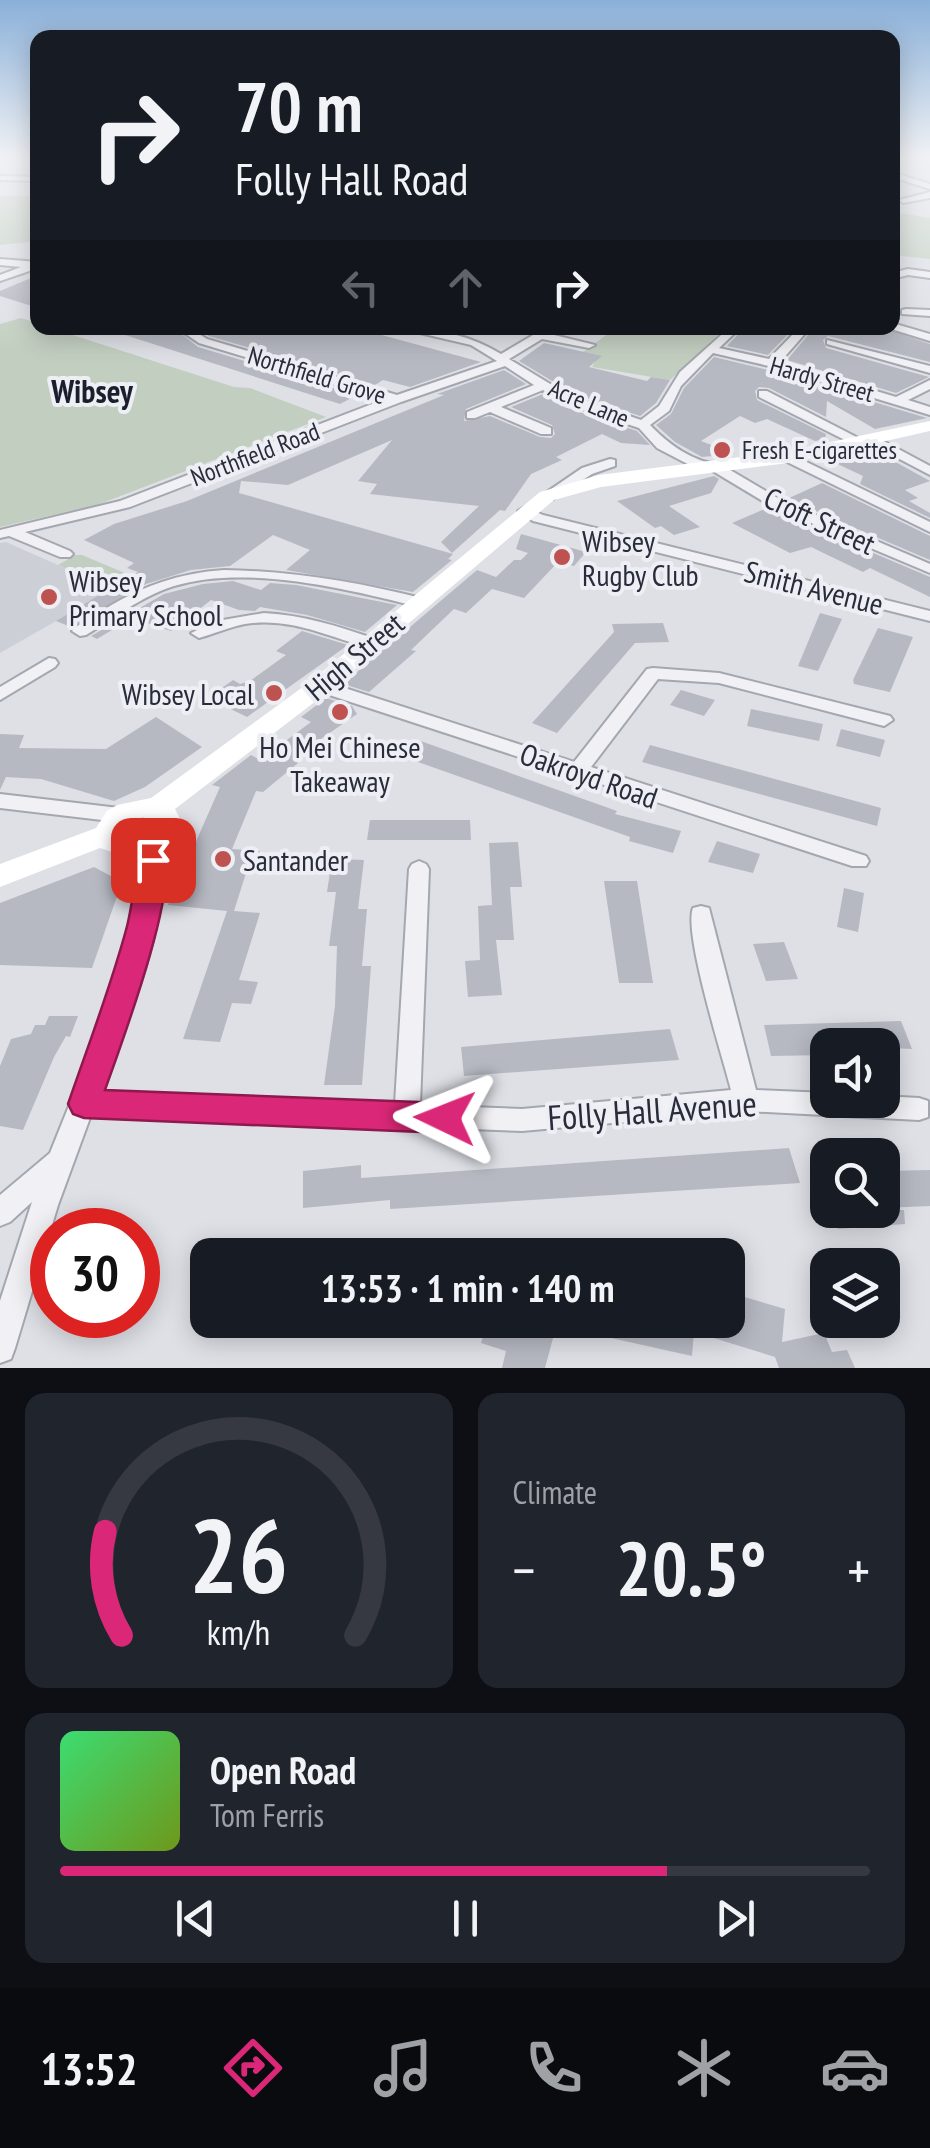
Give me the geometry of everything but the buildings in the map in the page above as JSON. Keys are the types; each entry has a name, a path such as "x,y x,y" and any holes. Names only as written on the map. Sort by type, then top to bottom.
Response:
{"main road":[{"name":"High Street","path":"156,809 320,686 547,496 599,481 788,457 930,426"},
{"path":"0,876 113,825 137,808 164,813 169,825 162,838 150,846 124,848 110,841 113,825"}],"street":[{"path":"0,262 30,265"},
{"path":"0,278 30,267"},
{"path":"900,274 930,274"},
{"path":"906,312 930,314"},
{"path":"900,329 930,338"},
{"name":"Northfield Grove","path":"193,335 397,399"},
{"name":"Acre Lane","path":"441,335 475,343 566,399 643,425 662,444 710,467"},
{"name":"Northfield Road","path":"6,533 124,504 504,360 542,335"},
{"path":"557,335 589,345"},
{"path":"643,425 666,408 668,395 680,378 728,335"},
{"path":"772,363 798,335"},
{"path":"831,342 930,370"},
{"name":"Hardy Street","path":"713,350 772,363 930,411"},
{"path":"897,401 930,384"},
{"path":"472,415 544,385"},
{"path":"769,392 804,415 930,471"},
{"path":"490,407 546,431"},
{"path":"804,415 827,407"},
{"path":"788,457 930,528"},
{"name":"High Street","path":"547,496 587,471 610,463"},
{"name":"Croft Street","path":"710,467 776,502 928,568"},
{"name":"Smith Avenue","path":"525,511 538,518 930,616"},
{"path":"6,533 64,554"},
{"path":"80,631 143,593 204,574 366,588 419,602"},
{"path":"199,633 231,620 265,614 368,643"},
{"path":"0,695 49,663"},
{"path":"579,769 653,673 807,691 884,720"},
{"name":"Oakroyd Road","path":"320,686 859,862"},
{"path":"0,802 113,825"},
{"path":"0,1348 61,1158 112,1028 150,895 154,874 150,846"},
{"path":"407,1117 419,869"},
{"path":"702,914 708,953 746,1100"},
{"name":"Folly Hall Avenue","path":"84,1104 522,1120 746,1100 919,1109"},
{"path":"0,1213 61,1158"}],"shaded area":[{"name":"Wibsey Primary School","path":"6,542 112,589 0,653 0,543"}],"green space":[{"path":"0,221 30,221 30,242 0,245"},
{"path":"900,221 930,221 930,259 900,256"},
{"path":"21,318 30,321 30,335 73,335 234,387 250,388 326,417 97,505 0,527 0,324"},
{"path":"606,335 718,335 670,380 592,367 595,362 583,352"},
{"path":"75,555 132,576 112,589 58,565"}],"place":[{"name":"Fresh E-cigarettes","path":"722,450"},
{"name":"Wibsey Rugby Club","path":"562,557"},
{"name":"Wibsey Primary School","path":"49,597"},
{"name":"Wibsey Local","path":"274,693"},
{"name":"Ho Mei Chinese Takeaway","path":"340,712"},
{"name":"Santander","path":"223,859"}],"district":[{"name":"Wibsey","path":"92,391"}],"route":[{"path":"153,860 150,895 130,972 84,1104 445,1118"}]}
